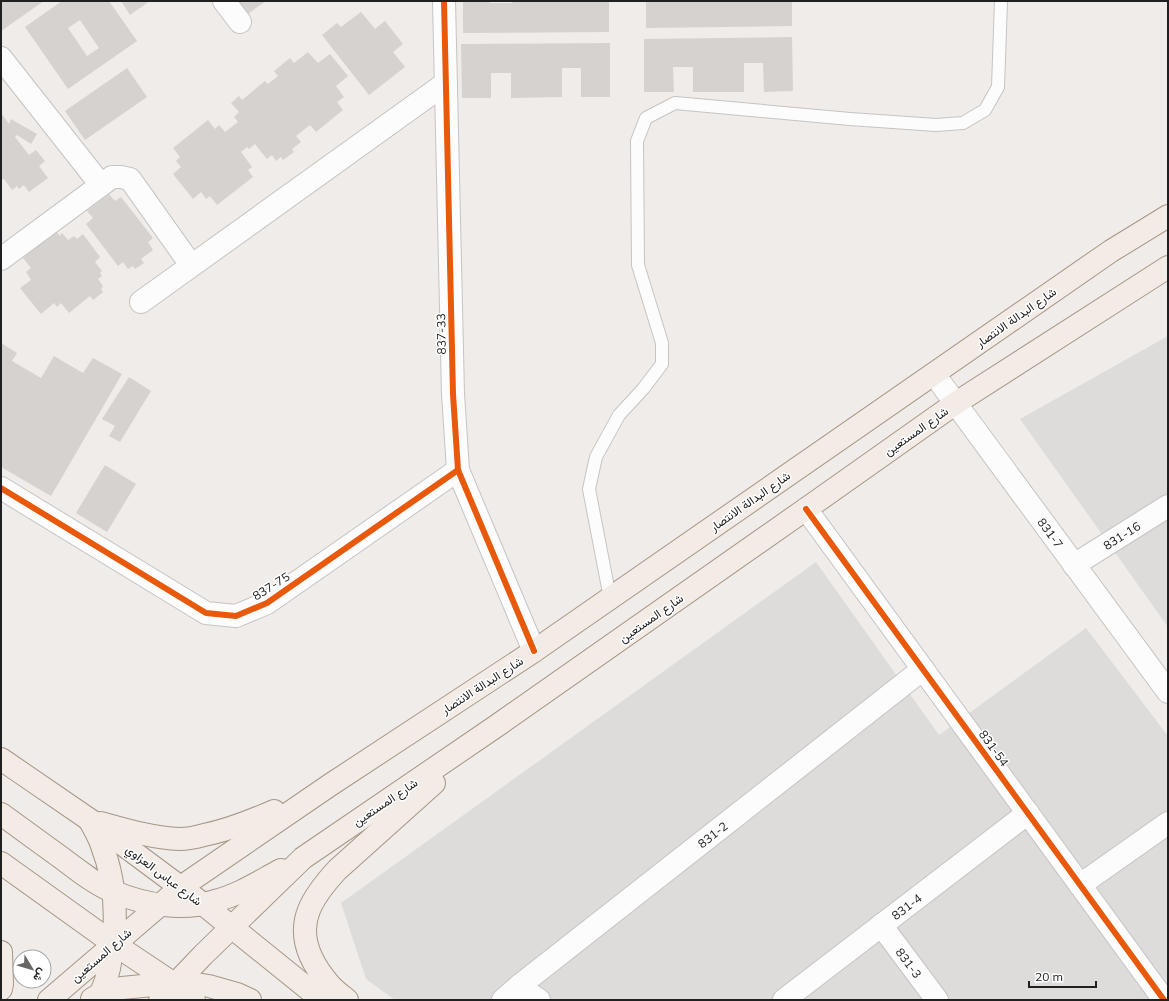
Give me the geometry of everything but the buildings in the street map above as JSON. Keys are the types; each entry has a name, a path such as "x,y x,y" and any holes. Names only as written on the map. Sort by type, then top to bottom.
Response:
{"main road":[{"name":"شارع البدالة الانتصار","path":"330,785 534,651 1111,251 1168,216"},
{"name":"شارع المستعين","path":"167,992 303,858 495,727 956,403 1168,267"},
{"path":"347,1000 329,984 314,965 307,949 304,935 305,921 313,903 324,885 337,870 495,727"},
{"name":"شارع عباس العزاوي","path":"1,759 90,820 181,887 322,1000"},
{"name":"شارع المستعين","path":"50,1000 181,887 330,785"},
{"path":"90,820 158,836 181,839 219,832 246,823 280,809 330,785"},
{"path":"1,814 89,878 113,892 136,900 160,904 179,906 203,904 232,895 303,858"},
{"path":"90,820 101,842 112,879 116,919 114,944 109,969 96,998"},
{"path":"1,863 114,944 167,992"},
{"path":"1,952 1,989"},
{"path":"167,992 190,983 209,986 237,994 250,1000"},
{"path":"96,998 122,988 153,985 167,992 194,1000"}],"street":[{"path":"224,1 240,22"},
{"name":"837-33","path":"444,1 453,394 458,470 534,651"},
{"path":"1,58 101,185"},
{"path":"141,302 446,82"},
{"path":"1,259 112,177 121,177 130,179 191,265"},
{"name":"831-7","path":"934,374 1168,692"},
{"name":"837-75","path":"1,488 206,614 236,616 267,603 458,470"},
{"name":"831-16","path":"1074,564 1168,506"},
{"name":"831-54","path":"806,509 1164,1000"},
{"name":"831-2","path":"503,1000 923,669"},
{"name":"831-4","path":"784,1000 1028,814"},
{"path":"1080,885 1168,823"},
{"name":"831-3","path":"881,925 937,1000"},
{"path":"519,986 538,1000"}],"lane":[{"path":"610,598 589,489 593,470 596,457 619,415 643,389 662,364 662,344 638,265 637,141 646,118 675,103 936,126 963,123 985,110 998,87 1001,1"}],"shaded area":[{"path":"1168,336 1168,627 1020,419"},
{"path":"816,562 939,735 1086,628 1168,736 1168,1000 395,1000 366,979 341,903"}],"cycle path":[{"path":"444,1 453,394 458,470 534,651"},
{"path":"1,488 206,613 236,616 267,603 458,470"},
{"path":"806,509 1164,1000"}]}
